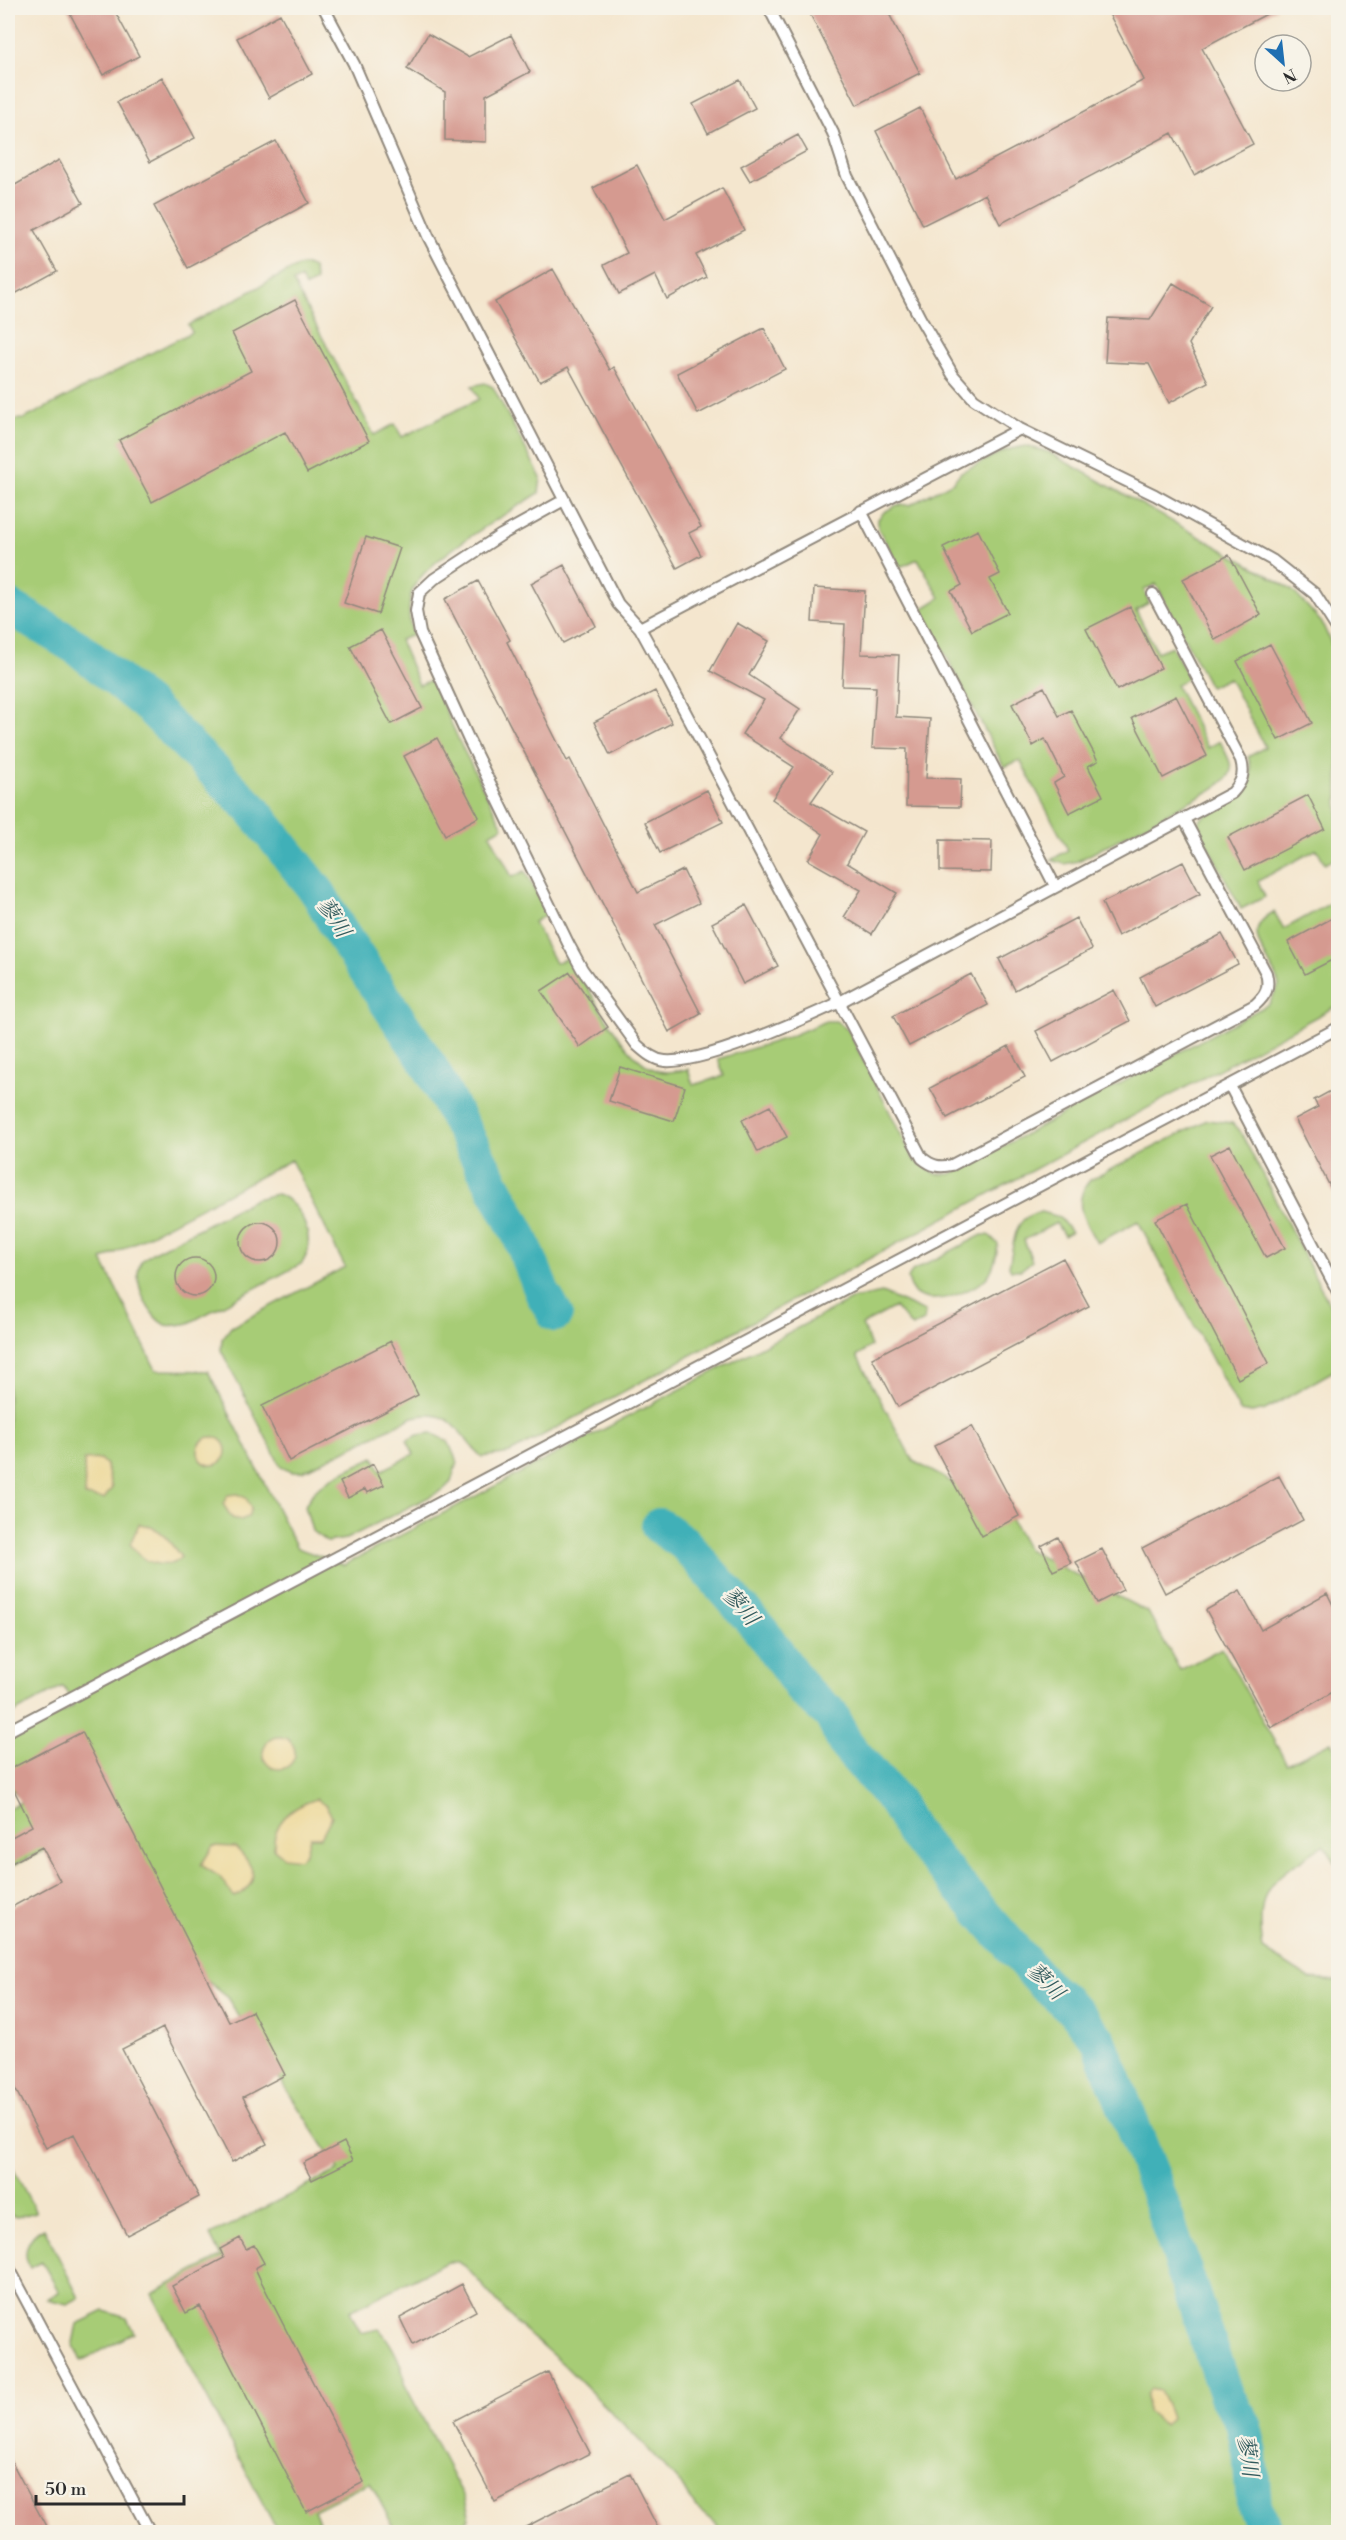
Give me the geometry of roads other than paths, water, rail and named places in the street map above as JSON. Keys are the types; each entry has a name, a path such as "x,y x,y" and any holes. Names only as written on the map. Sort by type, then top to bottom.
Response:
{"lane":[{"path":"324,8 354,64 428,236 618,604 640,628 838,1003 922,1158 931,1165 942,1167 963,1159 1255,1005 1265,995 1269,984 1266,973 1184,819"},
{"path":"769,8 833,133 847,176 937,348 953,375 974,399 1020,429 1155,495 1272,560 1315,594 1338,630"},
{"path":"640,628 1020,429"},
{"path":"564,500 501,535 434,579 419,593 416,611 420,633 468,738 578,961 637,1045 649,1056 663,1061 682,1060 703,1054 788,1025 838,1003 1232,793 1240,784 1244,771 1241,760 1154,594"},
{"path":"861,511 1055,886"},
{"path":"8,1731 1338,1028"},
{"path":"1230,1086 1338,1292"},
{"path":"8,2265 150,2532"}],"waterway":[{"name":"蓼川","path":"8,606 78,648 150,707 252,809 319,894 339,930 430,1067 519,1234 543,1294 555,1314"},
{"name":"蓼川","path":"659,1526 684,1543 762,1632 804,1691 831,1714 846,1745 897,1803 913,1833 1043,1983 1074,2010 1099,2041 1152,2176 1227,2397 1243,2423 1250,2452 1254,2505 1266,2532"}]}
